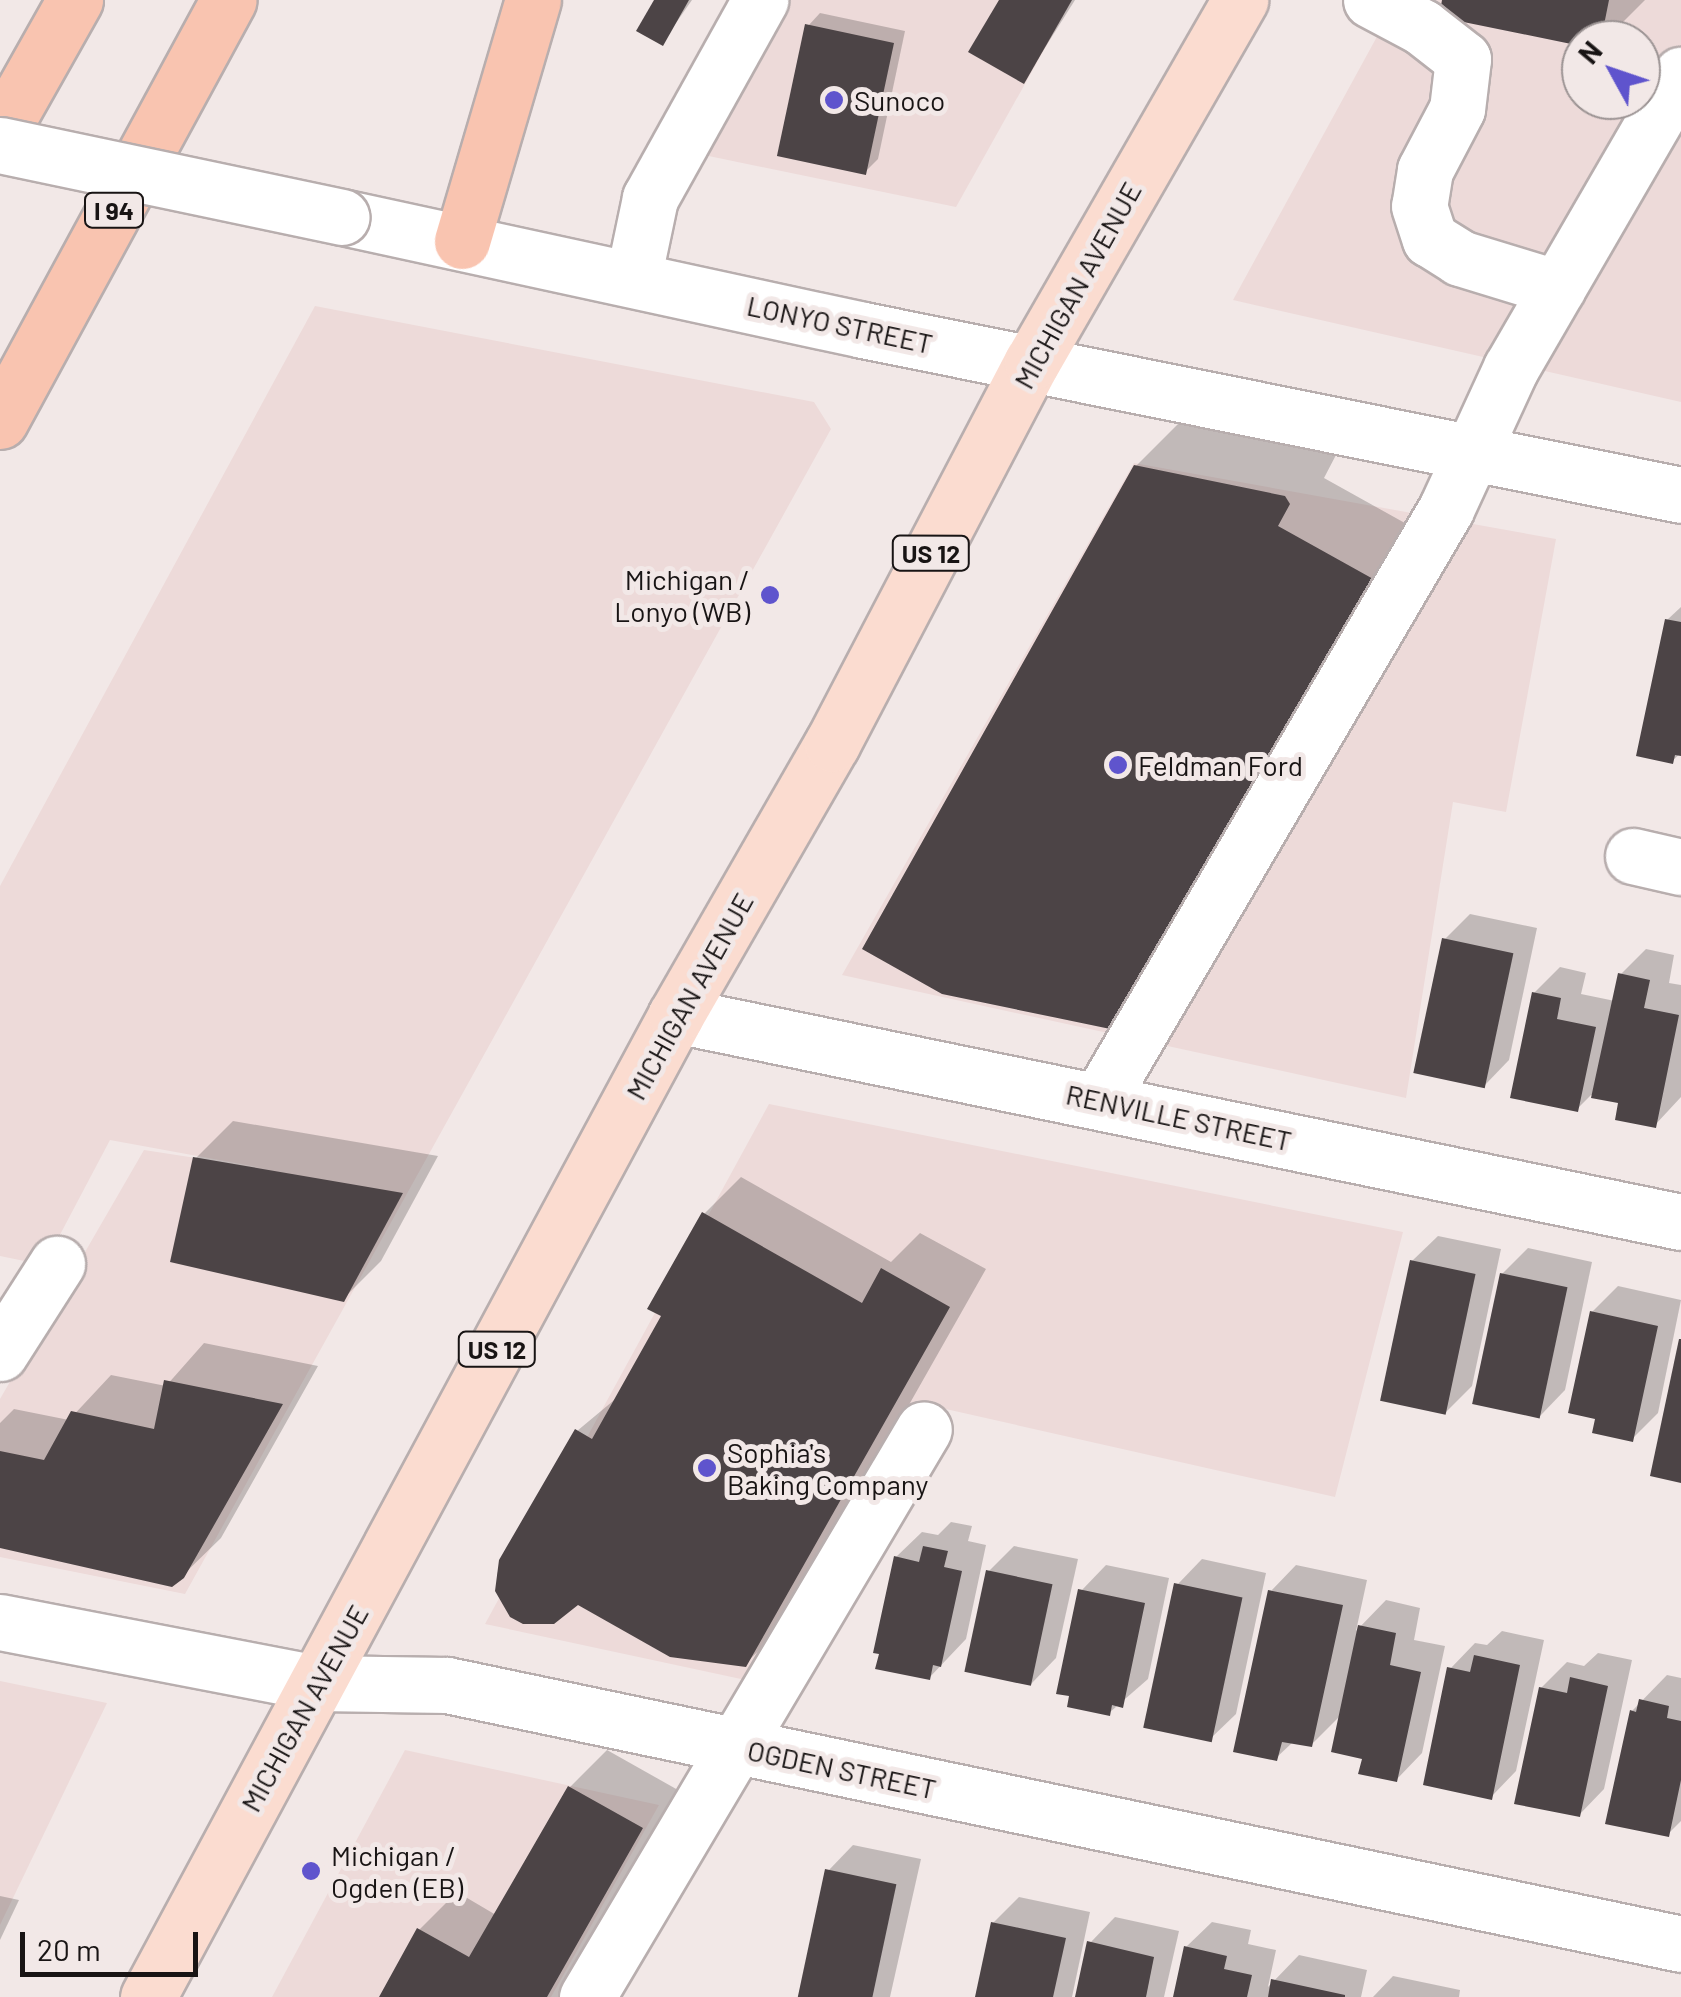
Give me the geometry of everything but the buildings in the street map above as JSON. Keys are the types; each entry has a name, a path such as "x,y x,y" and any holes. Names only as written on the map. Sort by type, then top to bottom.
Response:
{"highway":[{"path":"0,133 75,0"},
{"name":"I 94","path":"0,421 229,0"},
{"path":"462,241 533,0"}],"main road":[{"name":"MICHIGAN AVENUE","path":"148,1997 676,1015 832,744 1032,362 1240,0"}],"street":[{"path":"633,279 650,198 760,0"},
{"path":"1371,0 1463,59 1457,109 1425,170 1419,206 1430,239 1460,258 1558,288"},
{"path":"1099,1100 1446,510 1558,288 1681,75"},
{"name":"LONYO STREET","path":"0,145 1681,494"},
{"name":"RENVILLE STREET","path":"676,1015 1681,1222"},
{"path":"0,1354 57,1264"},
{"path":"587,1997 732,1746 924,1429"},
{"name":"OGDEN STREET","path":"0,1622 318,1683 428,1682 1681,1944"}],"shaded area":[{"path":"786,0 1072,0 956,207 699,154"},
{"path":"1397,0 1681,0 1681,402 1233,300"},
{"path":"315,306 814,402 831,429 185,1594 0,1557 0,1399 144,1150 268,1169 110,1140 44,1265 0,1256 0,886"},
{"path":"1134,463 1556,539 1506,812 1453,802 1406,1098 842,975"},
{"path":"769,1104 1403,1232 1335,1497 919,1403 755,1682 485,1624"},
{"path":"0,1681 107,1703 0,1925"},
{"path":"405,1750 659,1805 551,1997 272,1997"}],"place":[{"name":"Sunoco","path":"834,100"},
{"name":"Michigan / Lonyo (WB)","path":"770,595"},
{"name":"Feldman Ford","path":"1118,765"},
{"name":"Sophia's Baking Company","path":"707,1468"},
{"name":"Michigan / Ogden (EB)","path":"311,1871"}]}
